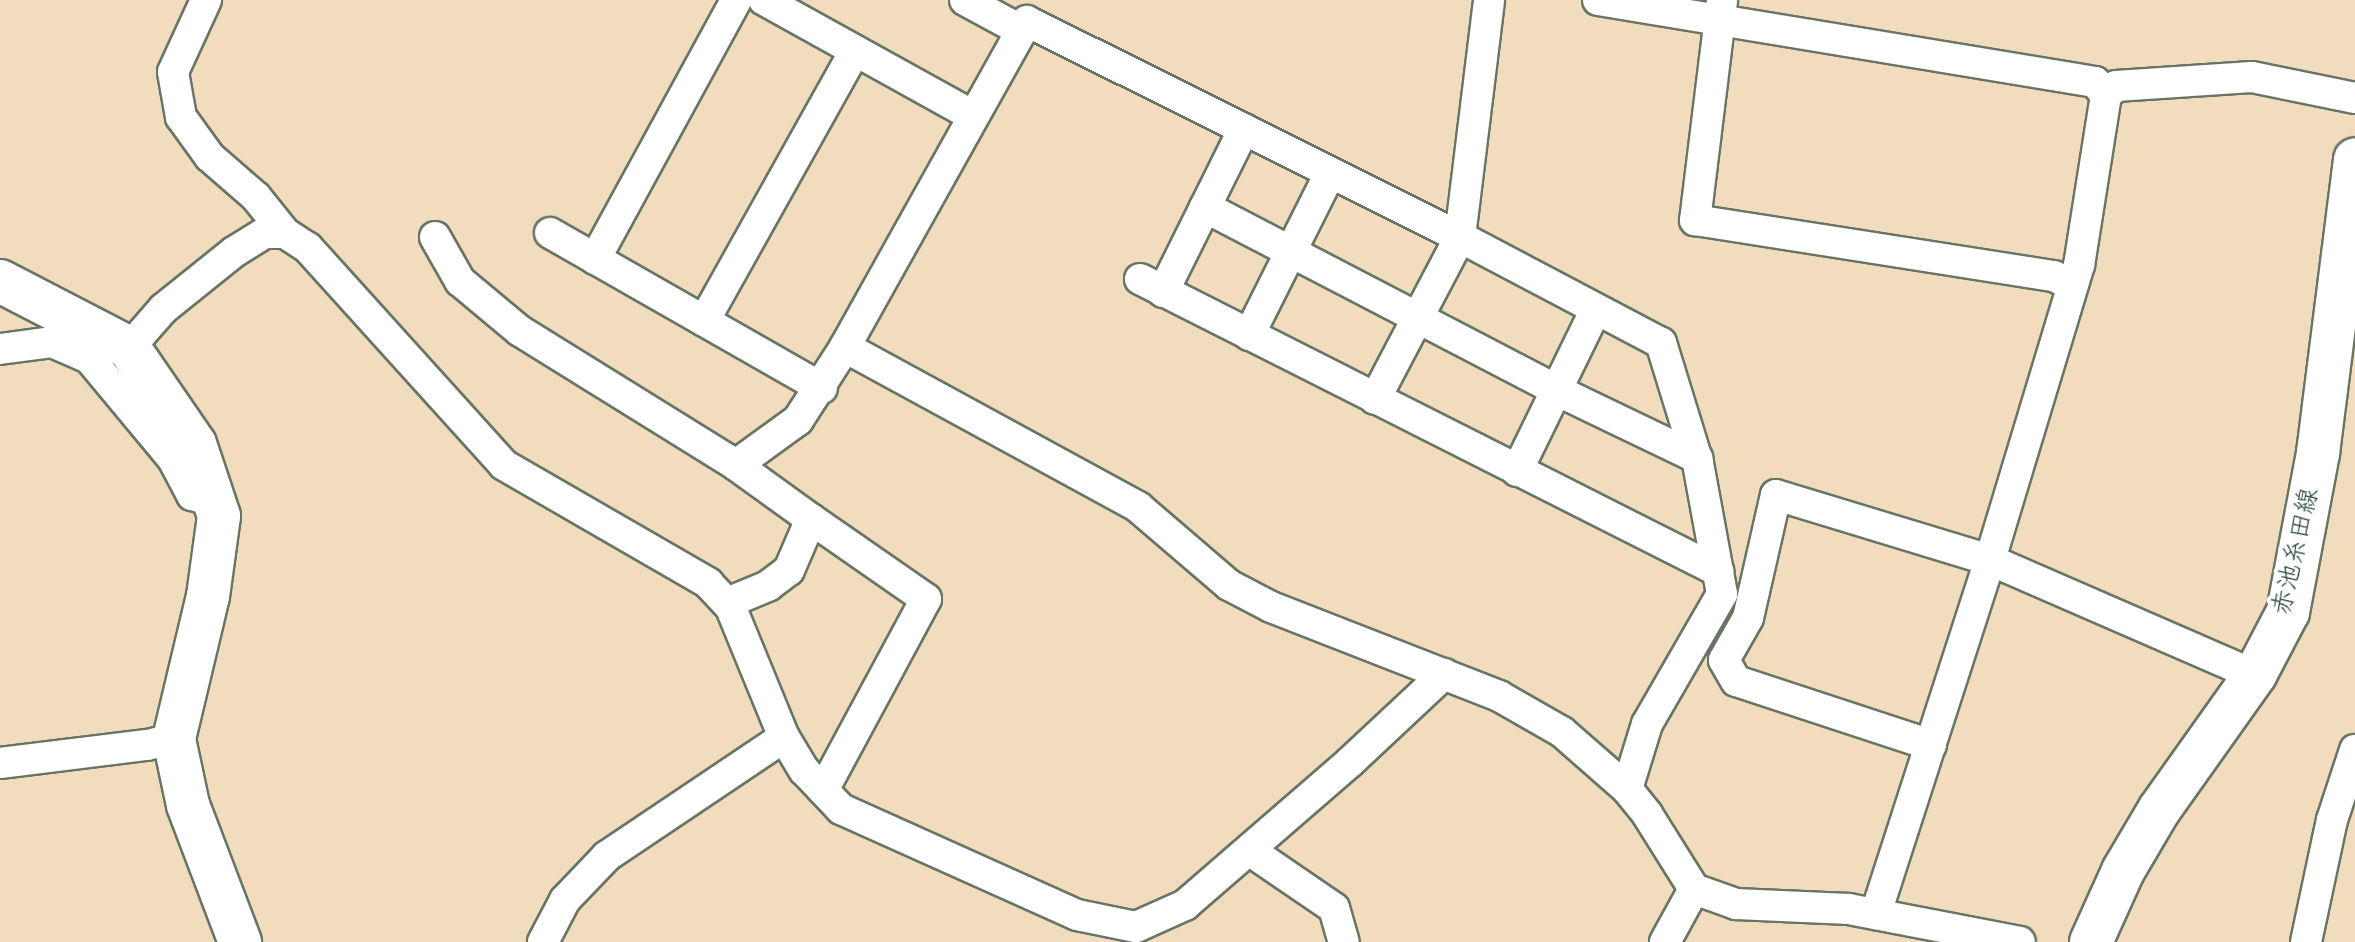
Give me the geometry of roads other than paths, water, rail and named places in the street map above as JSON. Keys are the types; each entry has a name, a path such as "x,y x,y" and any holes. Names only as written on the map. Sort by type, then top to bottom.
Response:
{"main road":[{"name":"赤池糸田線","path":"2091,942 2123,871 2159,810 2255,675 2288,612 2318,453 2355,159"},
{"path":"0,281 129,348 195,444 219,516 208,596 174,739 188,805 240,942"}],"street":[{"path":"206,0 173,72 181,117 210,157 256,197 285,233 308,248 504,465 708,583 727,603 784,737 804,770 841,809 1064,909 1136,927 1185,905 1444,674"},
{"path":"595,259 736,0"},
{"path":"764,0 815,12 855,51 973,116"},
{"path":"965,0 1029,17 1661,343 1697,458 1722,594 1647,724 1627,789"},
{"path":"1375,399 1460,237 1489,0"},
{"path":"1598,0 1721,10 2095,82 2106,95"},
{"path":"1721,10 1695,220 2054,276 2073,286"},
{"path":"736,465 798,420 822,388 1029,17"},
{"path":"704,321 855,51"},
{"path":"1876,914 1990,560 2073,286 2106,95 2116,86 2252,77 2355,98"},
{"path":"1244,129 1205,207 1151,286 1718,571"},
{"path":"1249,335 1330,173"},
{"path":"1205,207 1556,390 1697,458"},
{"path":"129,348 163,309 234,252 265,233 285,233"},
{"path":"550,233 822,388"},
{"path":"435,237 460,281 520,331 736,465 926,599 823,790"},
{"path":"1517,471 1596,309"},
{"path":"0,349 52,342 89,358 173,459 192,495 214,501"},
{"path":"845,347 1138,507 1229,585 1271,607 1499,696 1562,732 1627,789 1647,814 1694,889 1736,904 1849,909 2020,942"},
{"path":"1931,745 1736,681 1724,660 1748,618 1776,495 1990,560 2255,675"},
{"path":"727,603 768,586 789,570 811,519"},
{"path":"543,942 565,900 607,856 784,737"},
{"path":"0,763 174,739"},
{"path":"2306,942 2332,820 2355,750"},
{"path":"1249,850 1334,908 1344,942"},
{"path":"1665,942 1694,889"}]}
